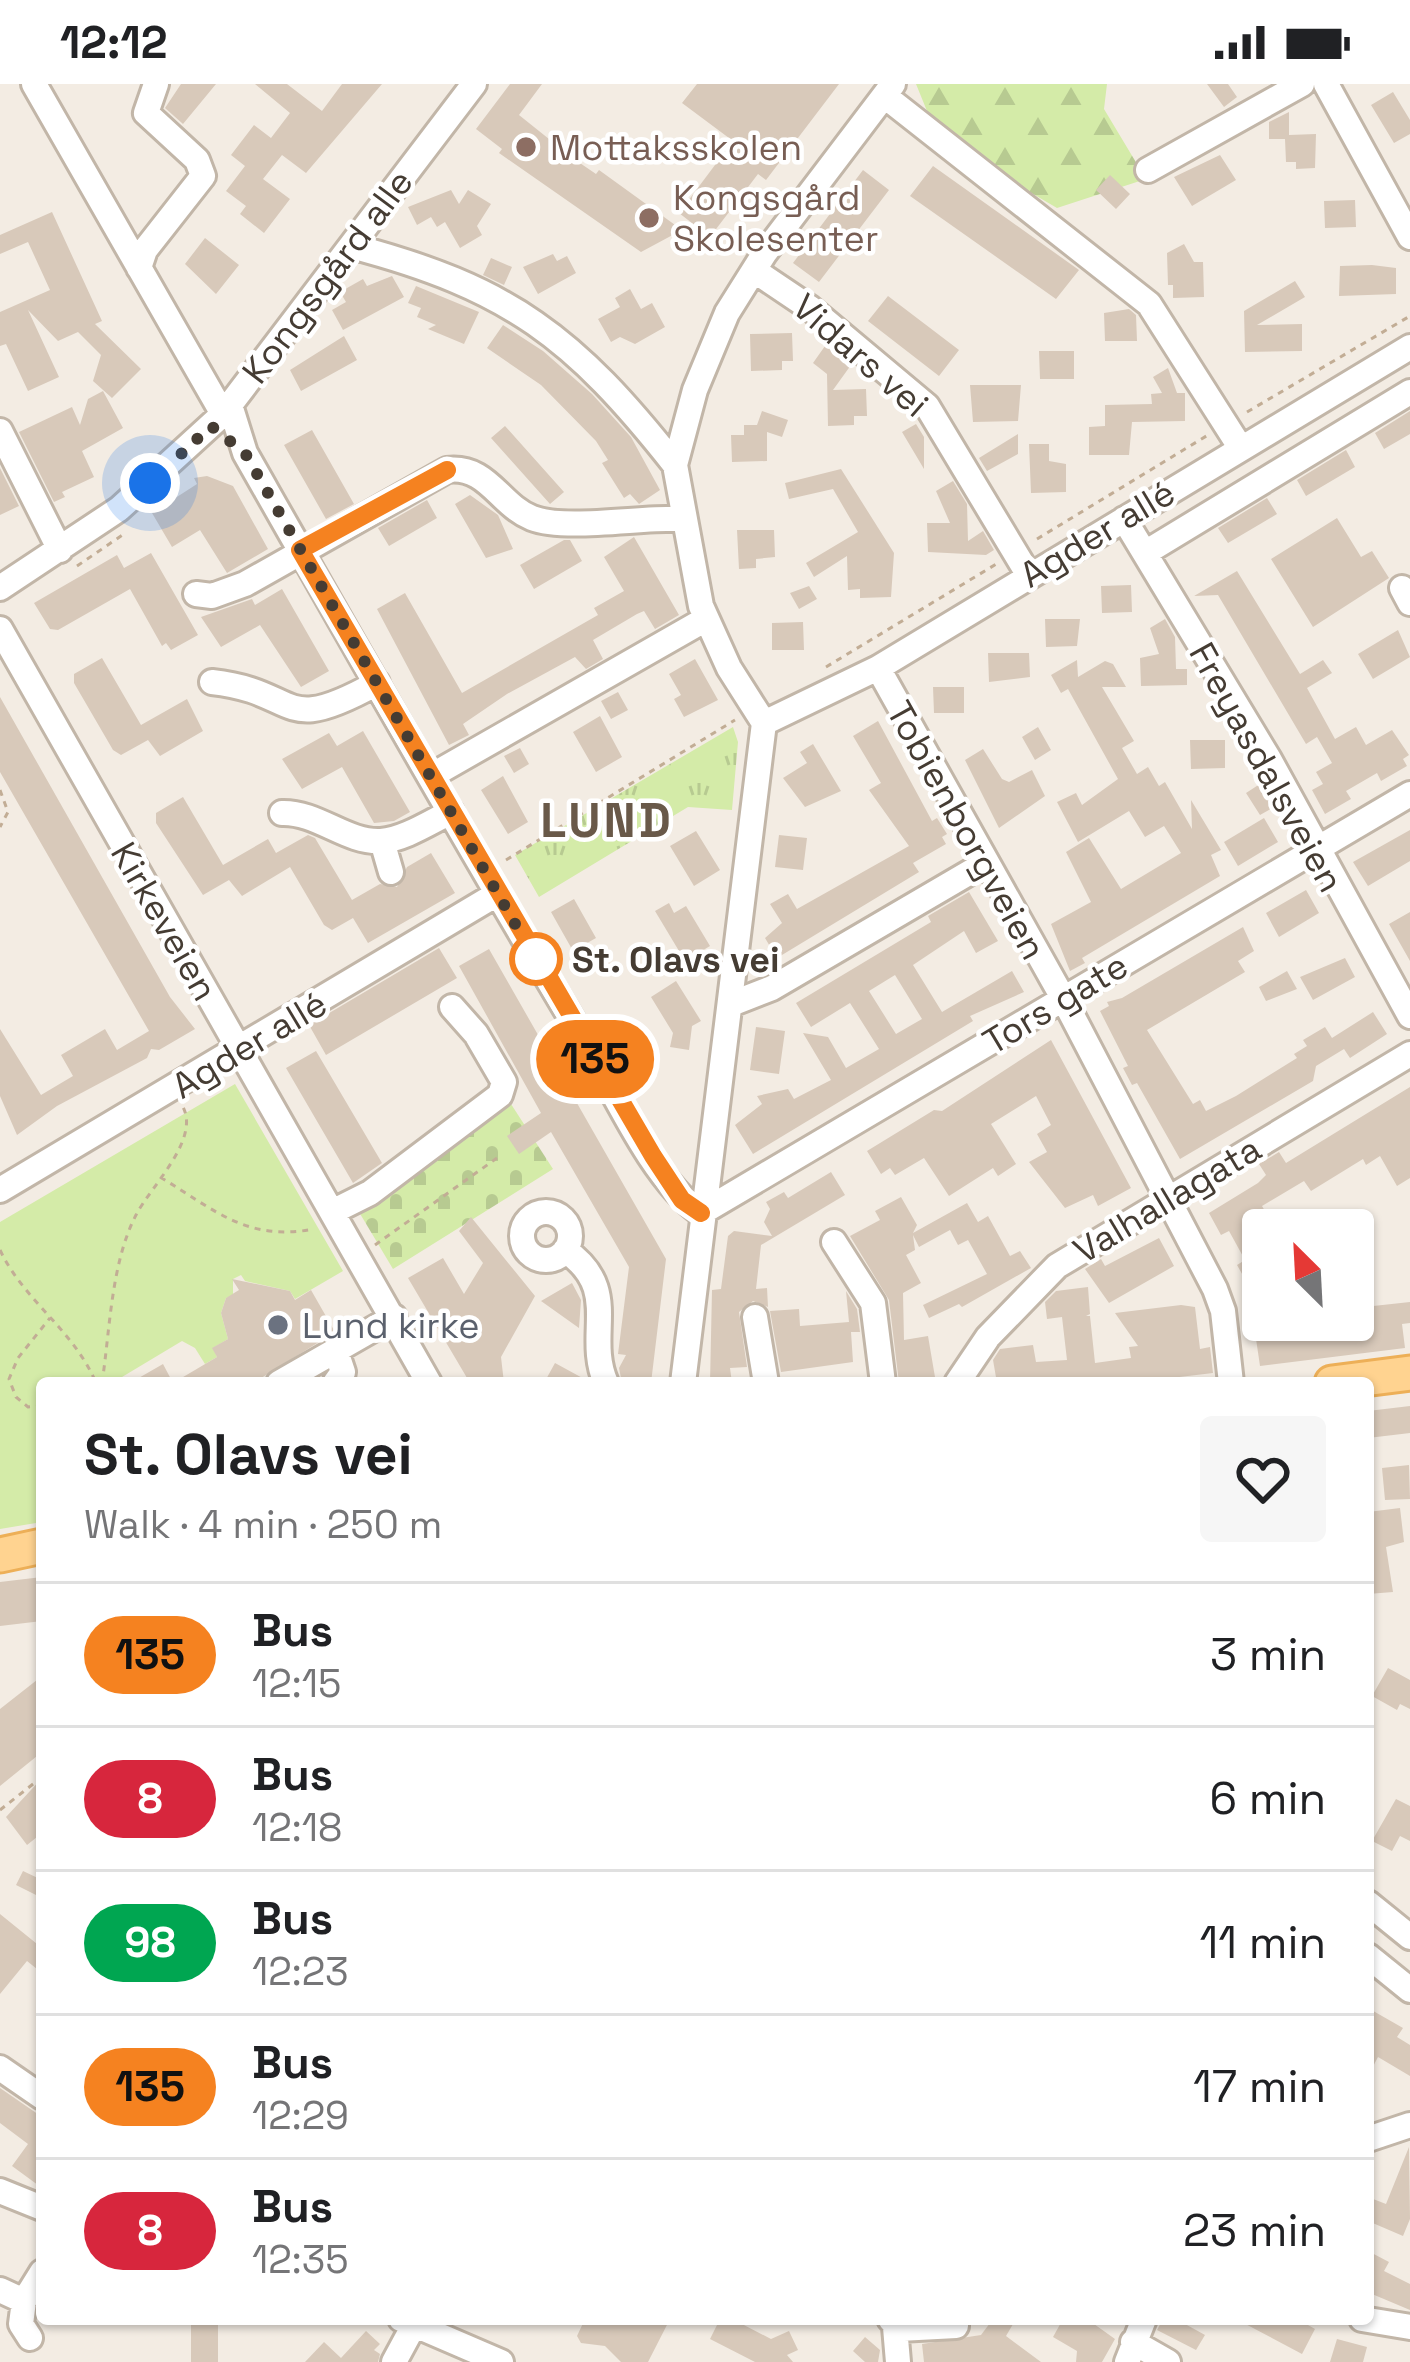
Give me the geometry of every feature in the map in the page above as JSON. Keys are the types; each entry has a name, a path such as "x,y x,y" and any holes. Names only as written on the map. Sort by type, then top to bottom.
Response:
{"main road":[{"path":"1374,1378 1410,1373"},
{"path":"0,1555 36,1547"}],"street":[{"path":"34,84 497,894 662,1171 682,1200 701,1213"},
{"path":"139,268 145,250 202,176 197,160 146,113 156,84"},
{"name":"Kongsgård alle","path":"0,588 119,509 221,415 474,84"},
{"path":"1326,84 1402,201 1410,237"},
{"path":"1148,170 1294,85"},
{"path":"684,1377 731,1004 760,715 706,619 674,465 715,340 755,272 832,160 890,90 1111,271 1164,322 1226,424 1274,473"},
{"path":"351,246 485,290 539,323 607,381 674,465"},
{"name":"Vidars vei","path":"755,272 810,308 927,406 1022,562"},
{"name":"Agder allé","path":"760,715 878,668 1022,562 1124,518 1410,346"},
{"name":"Agder allé","path":"1144,553 1410,392"},
{"path":"1331,393 1353,426"},
{"path":"2,442 60,550"},
{"path":"196,594 212,596 245,584 447,470 463,468 484,477 513,507 536,520 682,519"},
{"name":"Freyasdalsveien","path":"1124,518 1269,759 1410,1016"},
{"path":"431,776 706,619"},
{"name":"Kirkeveien","path":"0,629 426,1377"},
{"name":"Tobienborgveien","path":"878,668 1168,1197 1223,1311 1230,1377"},
{"path":"212,682 306,714 326,710 377,683"},
{"name":"Tors gate","path":"701,1213 1410,794"},
{"path":"282,813 317,817 360,838 382,841 451,812"},
{"path":"382,841 391,872"},
{"path":"731,1004 772,988 984,864"},
{"name":"Agder allé","path":"2,1186 174,1090 497,894"},
{"path":"337,1218 500,1095 504,1082 487,1051 452,1007"},
{"name":"Valhallagata","path":"961,1377 988,1337 1038,1282 1168,1197 1410,1054"},
{"path":"834,1242 873,1303 882,1377"},
{"path":"565,1250 584,1263 598,1295 602,1327 597,1357 604,1377"},
{"path":"302,1377 394,1316"},
{"path":"755,1317 765,1377"},
{"path":"336,1351 343,1372 339,1377"},
{"path":"1374,1906 1406,1925"},
{"path":"1374,1961 1410,1990"},
{"path":"0,2068 36,2093"},
{"path":"1374,2137 1410,2125"},
{"path":"0,2191 36,2206"},
{"path":"30,2338 21,2324 24,2301 36,2282"},
{"path":"0,2290 24,2301"},
{"path":"1374,2321 1410,2327"},
{"path":"394,2362 406,2325"},
{"path":"414,2325 501,2362"},
{"path":"892,2325 898,2362"},
{"path":"897,2325 912,2331 956,2326"},
{"path":"1135,2341 1168,2362"}],"path":[{"path":"819,671 1022,562 1226,424 1410,316"},
{"path":"506,860 760,715"},
{"path":"0,790 8,802 0,827"},
{"path":"100,1377 121,1258 133,1221 186,1137 188,1117 174,1090"},
{"path":"359,1256 497,1158"},
{"path":"158,1176 240,1225 277,1237 337,1218"},
{"path":"0,1250 11,1274 67,1330 95,1377"},
{"path":"36,1406 28,1407 16,1397 9,1379 50,1316"},
{"path":"0,1810 36,1782"}],"green space":[{"path":"916,84 1107,84 1104,109 1146,179 1057,208 938,138"},
{"path":"733,727 738,742 732,810 688,807 539,897 515,855"},
{"path":"235,1084 343,1271 295,1299 290,1291 245,1281 241,1275 233,1279 233,1296 226,1298 221,1313 228,1339 213,1348 217,1357 205,1364 195,1348 182,1341 122,1377 36,1377 36,1523 0,1529 0,1222"},
{"path":"511,1104 553,1169 393,1269 359,1212"}],"building":[{"path":"181,84 216,84 183,124 165,108"},
{"path":"255,84 287,84 322,111 342,84 382,84 306,173 282,155 263,179 290,199 264,233 240,214 246,206 226,191 245,166 231,155 254,125 271,138 290,113"},
{"path":"510,84 542,84 519,115 574,159 596,174 599,170 682,230 641,252 499,153 502,149 476,129"},
{"path":"697,84 839,84 766,180 758,174 710,237 679,213 733,141 682,103"},
{"path":"1207,84 1228,84 1237,97 1224,107"},
{"path":"1393,92 1410,120 1410,134 1394,143 1371,105"},
{"path":"1289,112 1289,135 1316,134 1315,168 1296,169 1296,162 1286,162 1285,139 1269,139 1269,122"},
{"path":"1220,155 1236,180 1192,206 1174,177"},
{"path":"933,166 1079,270 1056,299 910,196"},
{"path":"863,170 889,190 819,282 793,263"},
{"path":"1110,175 1130,194 1116,209 1096,190"},
{"path":"451,190 459,204 468,190 491,204 477,226 482,235 460,248 445,222 437,227 431,217 417,225 408,207"},
{"path":"1355,200 1356,227 1325,228 1324,201"},
{"path":"52,212 102,321 95,324 141,369 112,398 93,381 101,355 78,332 58,341 28,310 59,377 28,391 6,344 0,346 0,312 50,290 28,242 0,254 0,235"},
{"path":"205,238 239,265 216,294 185,264"},
{"path":"1184,244 1194,262 1203,262 1204,297 1173,298 1173,285 1168,285 1167,253"},
{"path":"553,254 557,261 567,256 576,273 538,294 523,267"},
{"path":"491,258 512,267 504,285 483,275"},
{"path":"1340,266 1396,268 1396,294 1339,296"},
{"path":"392,276 404,297 343,330 332,310 346,302 340,292 363,279 367,286"},
{"path":"1295,281 1305,297 1257,325 1302,324 1302,351 1245,352 1244,311"},
{"path":"416,286 479,312 464,344 428,329 436,325 417,317 421,308 408,303"},
{"path":"630,289 641,309 652,303 665,327 635,344 620,337 611,342 598,319 620,307 615,298"},
{"path":"888,296 959,350 939,376 868,321"},
{"path":"1129,309 1136,315 1137,341 1105,341 1104,313"},
{"path":"503,325 543,351 592,394 631,437 660,490 639,504 630,494 624,498 602,463 608,460 596,441 541,385 487,348"},
{"path":"792,333 793,361 782,361 782,370 751,371 750,334"},
{"path":"344,336 357,360 301,391 290,370"},
{"path":"825,346 851,365 833,390 866,389 867,416 854,416 854,425 828,426 827,374 813,363"},
{"path":"1039,351 1074,351 1074,379 1040,379"},
{"path":"1168,368 1177,393 1185,393 1185,421 1132,422 1129,455 1089,455 1089,427 1105,426 1105,405 1152,404 1151,394 1162,393 1153,377"},
{"path":"970,385 1021,385 1018,421 973,422"},
{"path":"103,391 123,428 82,451 94,477 62,492 65,497 54,502 19,432 72,407 80,425 88,399"},
{"path":"762,411 788,420 782,437 767,432 767,461 732,462 731,435 744,435 744,425 757,425"},
{"path":"1410,411 1410,434 1384,449 1375,433"},
{"path":"916,424 924,437 924,469 902,432"},
{"path":"505,426 564,492 550,504 491,438"},
{"path":"312,430 354,504 326,519 284,445"},
{"path":"1018,434 1018,454 987,471 979,458"},
{"path":"1029,444 1049,444 1049,461 1066,464 1066,492 1031,493"},
{"path":"1346,450 1355,467 1306,496 1297,480"},
{"path":"0,468 19,506 0,515"},
{"path":"841,469 894,553 891,597 860,598 860,589 848,590 847,556 814,577 806,563 858,532 833,489 789,499 785,483"},
{"path":"207,476 233,486 268,549 227,573 200,530 172,547 152,513 197,484 194,478"},
{"path":"953,481 967,504 968,541 983,531 994,550 986,555 928,552 927,523 950,523 936,491"},
{"path":"470,495 498,515 513,549 486,558 455,504"},
{"path":"1267,498 1277,514 1228,543 1218,528"},
{"path":"427,500 437,518 389,546 378,528"},
{"path":"1337,518 1361,557 1372,551 1389,578 1313,627 1271,559"},
{"path":"737,530 774,530 775,557 756,559 756,568 739,569"},
{"path":"634,537 679,615 655,629 644,611 637,614 593,640 603,659 586,669 575,657 507,694 463,724 469,735 449,745 377,609 405,593 462,693 598,615 594,608 624,591 604,557"},
{"path":"570,540 582,561 534,589 520,565"},
{"path":"151,553 198,635 171,650 166,643 162,646 130,589 58,630 50,629 34,603 117,555 124,568"},
{"path":"1237,571 1300,674 1323,660 1332,673 1307,688 1335,739 1356,727 1366,745 1392,730 1409,755 1403,759 1407,766 1381,781 1377,773 1346,791 1351,799 1325,814 1312,790 1323,784 1316,772 1332,763 1317,737 1306,744 1218,595 1194,596"},
{"path":"1131,585 1132,612 1102,613 1101,586"},
{"path":"809,586 817,599 799,609 790,593"},
{"path":"282,589 329,671 301,687 260,625 221,647 201,617 252,599 255,605"},
{"path":"1045,619 1080,619 1077,646 1046,647"},
{"path":"1165,619 1175,637 1176,669 1187,669 1187,685 1141,686 1140,658 1159,654 1150,628"},
{"path":"803,622 804,650 772,650 772,623"},
{"path":"1398,630 1410,657 1373,679 1358,654"},
{"path":"988,653 1029,653 1030,677 989,682"},
{"path":"102,658 141,725 187,699 203,731 160,756 148,740 121,755 113,750 74,683 74,674"},
{"path":"695,659 718,700 684,717 674,699 681,695 669,674"},
{"path":"1077,660 1078,677 1105,661 1113,664 1126,687 1102,687 1134,741 1122,748 1137,774 1148,767 1159,786 1165,782 1192,829 1191,800 1221,850 1211,855 1220,876 1082,958 1085,963 1070,971 1051,924 1091,902 1066,852 1089,838 1121,889 1181,853 1164,826 1145,837 1129,811 1078,842 1057,802 1076,793 1082,805 1118,779 1068,689 1061,693 1051,675"},
{"path":"933,687 964,687 964,713 934,713"},
{"path":"618,692 628,710 611,719 601,701"},
{"path":"0,697 170,997 195,1029 159,1050 151,1049 147,1058 57,1106 17,1135 0,1096 0,1029 41,1095 73,1076 61,1055 105,1029 117,1050 149,1031 0,772"},
{"path":"600,716 622,757 596,772 573,732"},
{"path":"878,721 932,821 937,818 947,834 942,837 946,844 913,863 919,872 777,958 765,938 782,923 770,904 788,894 797,909 909,846 869,790 881,783 853,736"},
{"path":"1038,727 1051,750 1035,760 1022,737"},
{"path":"363,731 410,812 394,821 374,823 342,767 302,789 282,759 329,733 337,746"},
{"path":"1190,740 1225,740 1225,768 1191,769"},
{"path":"813,744 841,791 805,807 783,778 807,763 800,752"},
{"path":"520,748 529,764 514,773 504,756"},
{"path":"983,749 1002,779 1009,782 1032,770 1045,796 999,828 965,760"},
{"path":"503,776 528,822 508,834 481,790"},
{"path":"1263,782 1276,806 1260,815 1246,793"},
{"path":"183,797 223,865 268,839 276,853 308,835 315,838 352,900 380,884 397,887 407,867 431,853 455,893 368,943 353,918 332,930 324,925 290,867 242,896 229,880 203,895 156,823 156,813"},
{"path":"1264,818 1278,842 1238,866 1224,842"},
{"path":"1410,830 1410,861 1368,886 1353,862"},
{"path":"696,831 720,870 694,886 670,846"},
{"path":"779,835 807,838 803,870 775,867"},
{"path":"1306,890 1319,913 1279,937 1266,913"},
{"path":"969,892 998,941 976,953 964,931 913,965 942,1012 1012,971 1024,992 970,1016 973,1021 753,1154 735,1125 762,1104 757,1096 788,1089 794,1099 831,1080 803,1033 828,1037 846,1068 879,1049 850,1003 811,1027 796,1003 931,922 928,916","holes":["895,975 922,1019 896,1034 869,991"]},
{"path":"574,899 596,938 573,951 551,912"},
{"path":"669,903 674,913 686,906 710,946 685,961 655,911"},
{"path":"1410,912 1410,961 1389,924"},
{"path":"1243,927 1254,951 1238,961 1245,972 1147,1030 1193,1104 1200,1100 1206,1111 1236,1096 1297,1058 1294,1054 1307,1046 1303,1040 1325,1027 1332,1038 1373,1012 1387,1034 1350,1058 1344,1049 1316,1066 1313,1081 1180,1159 1137,1083 1132,1085 1123,1068 1128,1066 1100,1011 1109,1006 1107,1002 1122,998"},
{"path":"439,948 457,978 326,1055 309,1025"},
{"path":"489,949 666,1259 652,1377 621,1377 619,1368 626,1355 618,1354 629,1267 551,1132 519,1154 507,1136 541,1113 459,966"},
{"path":"1345,958 1355,977 1313,1000 1300,977"},
{"path":"1287,971 1297,989 1266,1001 1259,987"},
{"path":"676,981 701,1021 692,1026 689,1050 670,1047 673,1033 651,997"},
{"path":"756,1027 785,1031 779,1074 750,1070"},
{"path":"1051,1040 1131,1188 1098,1206 1093,1195 1065,1208 1029,1162 1047,1152 1037,1134 1051,1125 1036,1096 991,1124 1016,1164 998,1176 993,1168 949,1196 924,1158 895,1175 890,1168 881,1174 867,1151 934,1110 942,1111"},
{"path":"316,1051 382,1163 353,1183 286,1068"},
{"path":"1410,1087 1410,1178 1397,1186 1380,1156 1366,1165 1363,1159 1311,1191 1304,1181 1264,1209 1242,1209 1242,1255 1229,1231 1221,1235 1209,1213 1258,1183 1266,1175 1259,1164 1279,1152 1286,1163"},
{"path":"831,1172 845,1195 761,1245 756,1289 767,1288 768,1307 753,1301 739,1312 747,1367 730,1368 731,1377 710,1377 712,1290 721,1289 728,1236 734,1231 772,1236 764,1222 770,1209 766,1202 784,1192 788,1198"},
{"path":"901,1197 917,1225 913,1233 967,1203 978,1222 988,1216 1010,1256 1020,1251 1031,1268 962,1307 959,1304 929,1318 923,1305 987,1274 968,1240 958,1245 950,1230 919,1247 913,1235 915,1250 906,1255 921,1283 903,1293 904,1340 928,1336 935,1377 898,1377 889,1300 850,1236 880,1220 875,1211"},
{"path":"471,1217 535,1296 501,1357 503,1377 466,1377 408,1278 443,1258 464,1294 483,1263 459,1231"},
{"path":"1159,1238 1174,1266 1109,1303 1085,1269 1101,1259 1105,1266"},
{"name":"Lund kirke","path":"232,1279 290,1291 295,1300 311,1290 335,1332 263,1377 183,1377 217,1357 212,1348 228,1339 221,1313 226,1298 239,1290"},
{"path":"572,1283 581,1300 579,1328 541,1301"},
{"path":"1088,1287 1090,1314 1086,1316 1090,1316 1095,1363 1131,1358 1129,1347 1138,1346 1115,1313 1195,1307 1200,1349 1210,1347 1213,1373 996,1377 993,1360 1000,1349 1033,1345 1036,1362 1067,1360 1062,1317 1047,1319 1045,1302 1056,1291"},
{"path":"846,1291 857,1309 860,1332 851,1332 853,1362 781,1372 770,1311 799,1309 800,1326 849,1322"},
{"path":"1410,1302 1410,1323 1402,1324 1405,1348 1260,1366 1256,1341 1374,1341 1374,1306"},
{"path":"555,1363 581,1377 547,1377"},
{"path":"163,1364 170,1377 140,1377"},
{"path":"1410,1406 1410,1433 1374,1437 1374,1410"},
{"path":"1409,1465 1410,1499 1385,1500 1382,1468"},
{"path":"1400,1508 1404,1542 1386,1547 1393,1592 1374,1594 1374,1511"},
{"path":"36,1578 36,1622 0,1626 0,1582"},
{"path":"1388,1668 1410,1680 1410,1709 1400,1704 1397,1710 1374,1697"},
{"path":"36,1681 36,1757 0,1786 0,1709"},
{"path":"36,1784 36,1838 27,1845 6,1817"},
{"path":"1396,1799 1410,1806 1410,1841 1400,1836 1392,1851 1374,1842"},
{"path":"23,1871 36,1877 36,1895 16,1885"},
{"path":"0,1914 36,1943 36,1968 27,1961 0,1994"},
{"path":"1374,2011 1403,2028 1397,2037 1410,2045 1410,2076 1378,2057 1374,2065"},
{"path":"0,2088 36,2113 36,2184 12,2166 28,2144 0,2123"},
{"path":"1409,2147 1410,2219 1403,2236 1374,2224 1374,2199 1386,2204"},
{"path":"1374,2254 1389,2262 1384,2271 1410,2284 1410,2310 1374,2295"},
{"path":"191,2325 218,2325 218,2362 191,2362"},
{"path":"582,2325 667,2325 648,2362 621,2362 605,2346 581,2343 577,2336"},
{"path":"717,2325 744,2325 771,2339 789,2331 798,2350 787,2355 793,2362 755,2362 710,2339"},
{"path":"988,2325 1012,2325 1006,2336 1041,2362 924,2362 922,2344 981,2335"},
{"path":"1060,2325 1095,2325 1115,2339 1102,2362 1076,2362 1077,2351 1053,2337"},
{"path":"1160,2325 1187,2325 1205,2335 1196,2350 1157,2330"},
{"path":"1247,2325 1308,2325 1315,2329 1302,2354"},
{"path":"366,2331 380,2344 374,2350 380,2354 378,2362 305,2362 324,2342 341,2358"},
{"path":"865,2337 880,2350 878,2362 865,2362 853,2351"},
{"path":"1337,2339 1367,2347 1363,2362 1330,2362"}],"bus line":[{"name":"135","path":"447,470 300,550 653,1156 682,1200 701,1213"}],"place":[{"name":"Mottaksskolen","path":"526,147"},
{"name":"Kongsgård Skolesenter","path":"649,218"},
{"name":"St. Olavs vei","path":"536,959"},
{"name":"Lund kirke","path":"278,1325"}],"district":[{"name":"LUND","path":"607,820"}],"route":[{"path":"150,483 211,426 225,442 245,453 538,964 536,959"}]}
